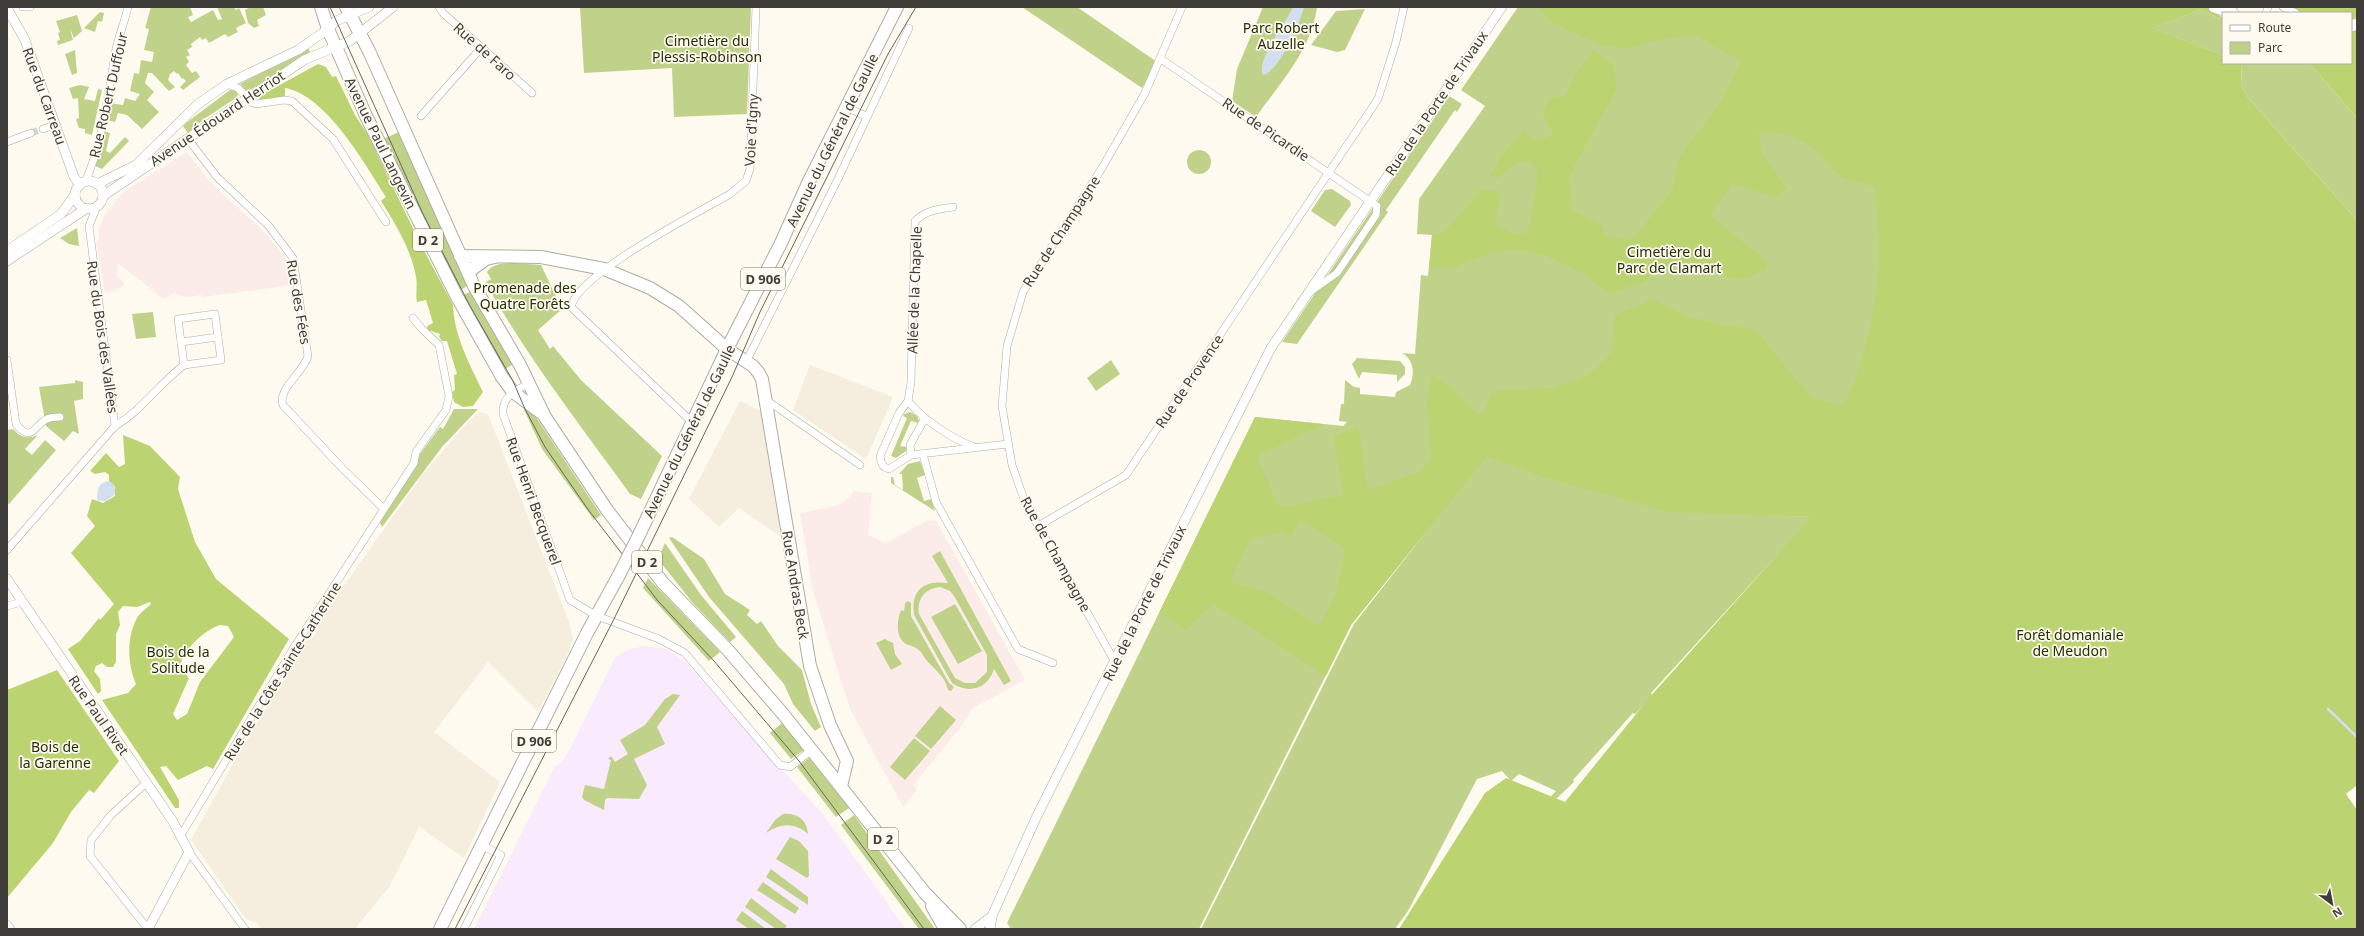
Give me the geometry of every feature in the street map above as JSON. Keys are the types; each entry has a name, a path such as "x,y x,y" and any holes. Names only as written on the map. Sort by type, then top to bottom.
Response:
{"main road":[{"name":"Avenue Paul Langevin","path":"320,7 335,46 366,116 456,295 502,377 513,392 545,417"},
{"path":"2214,7 2231,12"},
{"name":"Avenue du Général de Gaulle","path":"440,929 481,844 640,533 727,349 781,243 811,176 848,108 896,10"},
{"name":"Avenue Paul Langevin","path":"348,11 460,256 529,384 545,417 607,510 663,583 727,649 813,749"},
{"name":"Rue Andras Beck","path":"460,256 541,257 604,269 650,288 679,306 727,349 758,372 762,379 810,666 830,725 847,766 841,786"},
{"path":"468,272 486,259 500,256"},
{"name":"D 2","path":"813,749 925,893 960,929"},
{"name":"D 2","path":"925,893 945,929"}],"street":[{"name":"Rue du Carreau","path":"7,7 25,40 74,177 82,183"},
{"path":"22,7 30,7"},
{"name":"Rue Robert Duffour","path":"82,183 92,164 113,74 118,40 123,30 128,7"},
{"path":"328,29 348,11 369,7"},
{"path":"335,46 350,41 393,7"},
{"name":"Rue de Faro","path":"439,7 442,13 532,93"},
{"name":"Voie d'Igny","path":"692,422 571,307 573,299 604,269 740,188 748,177 753,126 756,7"},
{"name":"Rue de Champagne","path":"1115,662 1025,502 1008,444 1002,406 1007,346 1023,292 1102,168 1145,93 1161,60 1182,7"},
{"name":"Rue de Provence","path":"1038,526 1126,475 1378,98 1396,42 1404,7"},
{"name":"Rue de la Porte de Trivaux","path":"990,929 992,916 1036,818 1269,353 1370,200 1502,7"},
{"path":"2283,7 2294,12"},
{"name":"Avenue du Général de Gaulle","path":"746,362 837,181 866,116 909,28"},
{"name":"Avenue Édouard Herriot","path":"98,184 136,165 192,109 227,84 298,50 328,29"},
{"name":"Avenue Édouard Herriot","path":"103,196 304,60 335,46"},
{"path":"421,116 481,48"},
{"name":"Rue de Picardie","path":"1161,60 1370,200"},
{"path":"227,84 238,88 246,98 256,104 284,100 292,101 322,127 333,139 356,172 386,222"},
{"path":"848,108 866,116"},
{"path":"43,129 55,125"},
{"path":"7,142 31,133"},
{"name":"Rue des Fées","path":"188,139 217,176 268,225 294,258 308,356 305,364 283,393 281,401 382,511"},
{"path":"7,261 87,208 97,206 103,196 98,184 82,183 61,214 8,251"},
{"path":"75,195 80,205 87,208"},
{"name":"Rue de la Porte de Trivaux","path":"1306,296 1337,273 1377,212 1377,206 1370,200"},
{"name":"Rue du Bois des Vallées","path":"7,550 115,426 88,226 97,206"},
{"name":"Allée de la Chapelle","path":"908,401 911,382 916,221 921,214 953,207"},
{"path":"115,426 129,418 167,378 184,365 221,360 215,314 178,319 184,365"},
{"name":"Rue de la Côte Sainte-Catherine","path":"181,835 293,649 414,463 416,452 442,419 449,403 449,396 439,345 413,318"},
{"path":"181,342 218,337"},
{"path":"7,360 16,424 22,431 29,432 36,430 46,419 60,417"},
{"path":"513,392 529,384"},
{"name":"Rue Henri Becquerel","path":"513,392 504,401 504,414 568,597 597,616 659,639 685,653 780,765 790,766 813,749"},
{"path":"765,398 860,465"},
{"path":"974,447 964,443 925,418 908,401 899,413 880,456 881,464 889,469 911,455 1008,444"},
{"path":"911,455 910,445 925,418"},
{"path":"923,454 936,502 1018,649 1053,663"},
{"name":"Rue Paul Rivet","path":"7,579 181,835 189,852"},
{"path":"7,606 22,602"},
{"path":"146,783 111,815 92,840 90,856 148,929 189,852 245,929"},
{"path":"464,929 501,855 481,844"},
{"name":"Rue de la Porte de Trivaux","path":"975,929 992,916"},
{"path":"7,924 11,929"}],"shaded area":[{"path":"187,152 211,183 260,228 285,256 293,285 202,297 202,295 187,297 171,294 167,298 162,298 118,263 117,275 125,284 116,291 105,293 96,241 99,240 99,228 106,213 122,193"},
{"path":"810,365 893,397 866,459 793,410"},
{"path":"740,401 761,411 781,537 739,508 719,527 689,499"},
{"path":"479,412 488,414 569,622 573,639 566,658 538,712 488,662 434,732 500,782 464,858 419,827 390,886 356,927 359,929 260,929 258,924 246,919 191,840 234,762 307,639 311,640 317,631 314,628 423,474 466,424"},
{"path":"853,491 872,493 868,535 886,543 926,521 934,520 937,522 1025,680 973,708 960,728 913,785 917,790 903,807 850,709 813,591 800,513 836,506 850,498"},
{"path":"645,646 667,649 686,662 754,740 823,814 906,929 474,929 554,768 561,762 570,749 616,656 630,649"}],"green space":[{"path":"151,7 190,7 193,15 188,17 191,22 213,10 218,20 222,19 217,7 234,7 236,10 239,8 246,23 236,28 238,32 228,37 225,34 209,43 206,38 202,40 200,37 191,44 192,47 187,50 190,55 186,57 189,62 186,65 192,73 196,71 200,77 183,90 180,87 186,81 174,71 170,74 168,80 175,87 169,91 152,73 148,73 145,83 154,92 147,100 159,112 142,129 127,115 118,113 115,122 106,120 110,103 123,105 125,98 135,101 140,94 130,91 134,73 139,74 141,60 152,62 154,52 144,50 149,29 145,28"},
{"path":"251,7 263,7 266,15 257,20 259,26 254,28 248,23 245,10"},
{"name":"Cimetière du Plessis-Robinson","path":"580,7 751,7 747,114 674,117 672,68 584,73"},
{"path":"1022,7 1077,7 1157,62 1142,88"},
{"name":"Parc Robert Auzelle","path":"1263,7 1317,7 1309,37 1302,51 1285,78 1256,117 1232,101 1237,69"},
{"name":"Cimetière du Parc de Clamart","path":"1518,7 2138,7 1768,515 1812,517 1651,693 1653,696 1635,714 1633,713 1573,780 1574,782 1555,800 1551,796 1556,791 1519,774 1511,781 1502,771 1477,779 1408,911 1395,929 1201,929 1354,624 1433,523 1351,625 1199,929 1011,929 1007,923 1255,417 1343,426 1347,422 1339,421 1341,404 1344,404 1345,380 1354,387 1360,388 1360,394 1395,397 1396,392 1410,385 1413,376 1411,363 1402,353 1415,354 1421,275 1428,276 1432,235 1417,234 1419,199 1485,106 1461,90"},
{"name":"Forêt domaniale de Meudon","path":"1538,7 2207,7 2222,17 2222,20 2200,10 2152,28 2222,55 2222,64 2242,64 2241,85 2249,99 2357,220 2357,785 2346,794 2357,810 2357,929 1399,929 1485,793 1506,778 1565,802 1649,698 1811,517 1668,512 1543,477 1487,456 1351,625 1326,676 1213,604 1186,630 1159,613 1255,417 1323,424 1257,456 1279,507 1343,495 1334,436 1358,426 1368,490 1420,472 1431,459 1427,400 1432,375 1447,384 1477,414 1484,411 1491,393 1500,390 1552,388 1589,375 1611,354 1615,315 1653,299 1686,316 1723,325 1755,329 1811,398 1843,406 1864,354 1878,279 1879,252 1875,187 1842,178 1810,145 1782,133 1758,132 1763,155 1787,189 1776,197 1732,184 1710,215 1767,262 1766,269 1754,275 1738,279 1713,271 1696,268 1658,265 1646,281 1609,294 1583,273 1546,256 1520,250 1493,252 1452,268 1429,267 1432,235 1443,233 1483,189 1500,192 1495,225 1518,235 1527,232 1530,224 1538,172 1530,161 1517,162 1498,178 1490,176 1501,156 1523,132 1538,141 1553,135 1542,113 1550,98 1565,96 1576,73 1594,50 1613,65 1617,88 1569,176 1572,211 1600,223 1606,236 1631,240 1672,192 1678,160 1723,98 1741,61 1695,35 1658,40 1629,49 1598,44 1553,23","holes":["1300,520 1345,549 1337,592 1319,626 1265,591 1230,582 1250,539 1281,533 1291,537"]},
{"path":"2291,7 2357,7 2357,118 2310,64 2352,64 2352,12 2289,12"},
{"path":"1365,9 1345,50 1337,52 1311,45 1336,11"},
{"path":"2200,10 2222,20 2222,55 2151,28"},
{"path":"100,12 104,13 102,22 98,21 95,32 84,28"},
{"path":"77,15 82,31 74,38 70,29 73,40 58,45 57,41 60,40 58,33 60,32 56,21"},
{"path":"308,48 310,52 247,92 240,84"},
{"path":"75,50 77,73 72,75 65,54"},
{"path":"318,64 326,67 332,77 336,76 355,115 368,135 419,241 453,305 456,328 468,361 483,392 473,406 463,407 454,402 452,392 455,390 454,375 457,374 447,341 442,341 439,337 440,334 428,330 427,326 433,323 426,300 417,302 416,277 407,247 381,201 386,197 356,150 329,117 315,103 300,93 285,88 285,96 262,101 258,97"},
{"path":"2242,64 2310,64 2357,118 2357,220 2249,99 2241,85"},
{"path":"80,85 89,87 84,99 95,101 98,89 102,90 92,135 85,133 85,129 79,128 76,119 79,118 78,98 73,99 69,88"},
{"path":"230,90 236,91 238,95 236,98 204,119 188,133 183,126"},
{"path":"1449,96 1462,104 1457,112 1455,110 1386,210 1388,212 1297,344 1282,342"},
{"path":"103,131 110,133 106,151 110,153 125,137 129,141 102,169 95,166"},
{"path":"399,132 471,284 457,292 381,140"},
{"path":"1199,150 1207,154 1211,162 1207,170 1199,174 1191,170 1187,162 1191,154"},
{"path":"1332,189 1350,201 1351,205 1335,227 1311,211 1325,190"},
{"path":"77,228 79,246 69,244 60,238"},
{"name":"Promenade des Quatre Forêts","path":"516,263 541,265 562,309 538,330 550,349 553,346 581,380 662,456 641,499 630,494 574,418 538,367 488,287 486,282 491,279 487,272 490,269 500,264"},
{"path":"473,290 514,364 503,370 460,297"},
{"path":"153,312 156,337 136,339 132,314"},
{"path":"1357,358 1400,361 1405,367 1405,374 1397,382 1397,375 1362,372 1359,379 1352,364"},
{"path":"1111,360 1120,374 1096,391 1087,378"},
{"path":"75,380 83,382 83,399 74,401 79,434 73,431 64,441 46,426 39,387 75,383"},
{"path":"521,403 534,414 601,515 594,520 542,449"},
{"path":"454,409 478,409 442,447 382,527 380,523 388,506 416,467 420,454 440,427 443,429"},
{"path":"910,412 917,416 919,421 918,423 911,421 900,446 907,447 906,451 896,458 891,456 907,418 903,416 904,414"},
{"path":"13,429 25,437 38,435 25,449 32,455 45,440 56,450 9,504 7,503 7,430"},
{"name":"Bois de la Solitude","path":"123,435 150,446 180,477 178,489 195,542 216,579 289,639 213,769 207,766 178,780 166,766 160,767 179,800 179,808 175,808 102,700 128,693 136,684 131,667 129,649 130,640 135,623 140,614 151,604 150,602 137,607 123,606 118,612 120,625 116,634 116,662 113,667 107,667 102,663 96,666 94,671 100,679 101,691 98,694 68,649 80,641 99,618 100,620 114,604 71,553 95,526 87,516 92,499 103,503 115,496 115,486 109,481 109,475 105,472 95,474 90,471 106,453 119,467 125,464","holes":["220,625 228,626 234,637 200,682 187,714 177,720 173,714 189,678 179,668 181,661 189,648 200,636"]},
{"path":"920,461 925,475 917,478 924,501 931,499 935,511 891,483 891,477 893,477 895,485 903,490 902,474 899,474 908,464"},
{"path":"672,537 704,559 725,594 750,610 747,615 757,624 761,621 778,646 802,670 811,704 821,727 815,731 793,704 784,684 709,597 669,538"},
{"path":"665,543 701,595 736,637 730,642 692,602 658,559"},
{"path":"940,551 1011,681 1004,685 994,669 987,681 978,688 965,689 952,683 914,615 915,599 920,588 932,583 948,583 932,556","holes":["940,587 950,591 987,655 987,672 975,683 965,683 955,678 919,614 919,604 926,592"]},
{"path":"648,578 720,652 709,661 643,588"},
{"path":"908,601 911,603 911,616 949,683 954,687 951,691 948,690 945,681 940,674 926,660 920,651 906,644 900,637 898,628 901,610 904,611 905,603"},
{"path":"955,604 982,651 958,664 931,617"},
{"path":"885,639 893,643 895,654 902,664 891,670 876,643"},
{"name":"Bois de la Garenne","path":"57,670 119,761 94,793 89,790 71,812 53,843 7,898 7,690"},
{"path":"673,694 680,695 657,727 665,744 634,759 647,785 639,799 607,798 605,800 604,810 584,800 582,797 585,785 604,789 611,760 608,759 611,756 615,762 628,754 620,740 645,725 665,699"},
{"path":"940,706 956,720 931,749 915,736"},
{"path":"782,723 804,750 791,759 770,733"},
{"path":"914,738 930,751 905,780 890,767"},
{"path":"809,758 849,808 836,817 797,767"},
{"path":"783,814 793,814 800,818 806,825 808,834 798,827 787,825 777,827 766,833 775,820"},
{"path":"854,815 935,929 919,929 841,825"},
{"path":"790,837 799,841 808,851 809,876 807,878 776,859"},
{"path":"771,869 808,897 808,905 766,877"},
{"path":"763,882 799,908 795,914 757,890"},
{"path":"751,898 787,926 784,929 776,929 745,907"},
{"path":"742,911 766,929 749,929 736,920"}],"water":[{"path":"1293,7 1304,7 1298,24 1288,46 1276,65 1269,72 1263,75 1262,68 1264,60 1273,41"},
{"path":"109,481 115,486 115,494 106,501 99,501 97,499 100,485"}],"waterway":[{"path":"2328,709 2357,737"}],"tunnel":[{"path":"31,133 43,129"}],"tram line":[{"path":"330,7 423,214 470,306 513,381 525,409 545,447 587,508 658,601 714,661 799,761 924,929"},
{"path":"455,929 613,621 732,377 760,312 888,54 916,7"}]}
